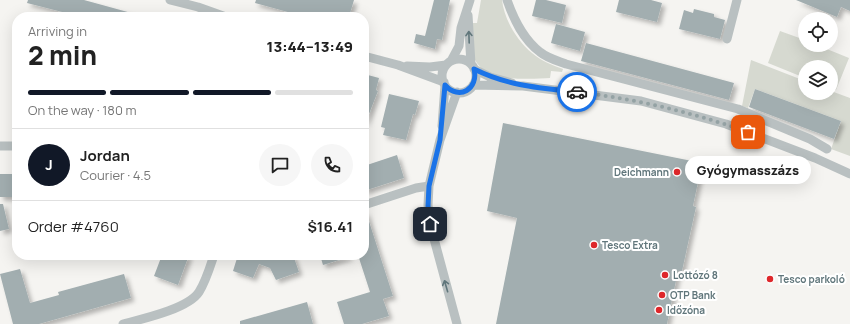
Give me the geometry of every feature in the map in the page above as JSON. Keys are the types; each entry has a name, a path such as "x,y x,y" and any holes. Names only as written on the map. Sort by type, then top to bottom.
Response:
{"street":[{"path":"170,0 212,12"},
{"path":"440,140 444,84 442,75 459,46 461,28 470,0"},
{"path":"507,0 515,22 527,39 541,53 566,64 738,109 810,139 828,149"},
{"path":"727,39 736,0"},
{"path":"369,57 398,65 444,84 450,90 457,92 466,91 472,85 476,75 473,67 468,10"},
{"path":"398,65 430,68 461,59 490,77 523,86"},
{"path":"472,85 523,86 641,101 726,124 815,158 850,174"},
{"path":"457,92 440,140 429,186 428,206 430,224 457,324"},
{"path":"0,146 12,146"},
{"path":"369,203 416,188 429,186"},
{"path":"123,324 172,310 192,300 198,293 212,260"}],"shaded area":[{"path":"481,0 502,0 508,22 516,36 526,48 535,56 563,69 562,72 551,71 550,78 519,79 496,75 486,71 479,65 474,57 472,40 473,23 477,23"},
{"path":"780,31 798,37 798,52 834,52 849,58 838,85 838,60 798,60 798,75 768,63"},
{"path":"751,60 798,78 798,100 838,100 838,94 850,98 850,156 831,149 841,121 755,89 748,108 742,106"}],"building":[{"path":"28,0 84,0 128,12 62,12 27,3"},
{"path":"256,0 354,0 350,12 288,12 255,3"},
{"path":"434,0 450,0 442,40 437,39 435,49 414,43 416,34 425,36"},
{"path":"536,0 546,0 566,5 562,23 532,16"},
{"path":"619,0 651,0 662,3 657,22 616,12"},
{"path":"796,0 850,0 850,11 841,7 838,14 838,12 825,12"},
{"path":"694,9 714,14 714,17 725,20 720,39 679,29 684,10 693,13"},
{"path":"556,24 585,32 580,51 551,43"},
{"path":"586,43 734,83 729,100 581,61"},
{"path":"369,75 379,78 376,90 378,91 369,114"},
{"path":"755,89 841,121 834,139 749,107"},
{"path":"389,94 419,101 415,115 413,114 406,140 383,135 385,128 381,127"},
{"path":"503,123 702,163 693,206 696,207 682,271 678,271 667,324 496,324 517,218 487,211"},
{"path":"397,155 404,178 369,189 369,164"},
{"path":"0,174 12,174 12,197 0,197"},
{"path":"0,204 3,204 9,229 0,231"},
{"path":"369,221 393,296 383,299 389,316 362,324 344,324 337,302 370,292 360,260 369,260"},
{"path":"160,260 187,260 178,285 154,276"},
{"path":"236,260 295,260 299,272 276,280 270,268 259,264 253,278 233,271"},
{"path":"322,260 339,260 323,265"},
{"path":"20,269 30,303 59,295 58,292 124,274 131,298 39,324 13,324 0,274"},
{"path":"307,302 313,324 240,324 240,321"}],"way so far":[{"path":"577,92 641,101 726,124 748,132"}],"place":[{"name":"Gyógymasszázs","path":"748,132"},
{"name":"Deichmann","path":"677,172"},
{"name":"Tesco Extra","path":"594,245"},
{"name":"Lottózó 8","path":"665,275"},
{"name":"Tesco parkoló","path":"770,279"},
{"name":"OTP Bank","path":"662,295"},
{"name":"Időzóna","path":"659,310"}],"route":[{"path":"430,224 428,206 429,186 440,140 445,85 454,92 462,92 470,89 476,75 474,69 490,77 523,86 577,92"}]}
